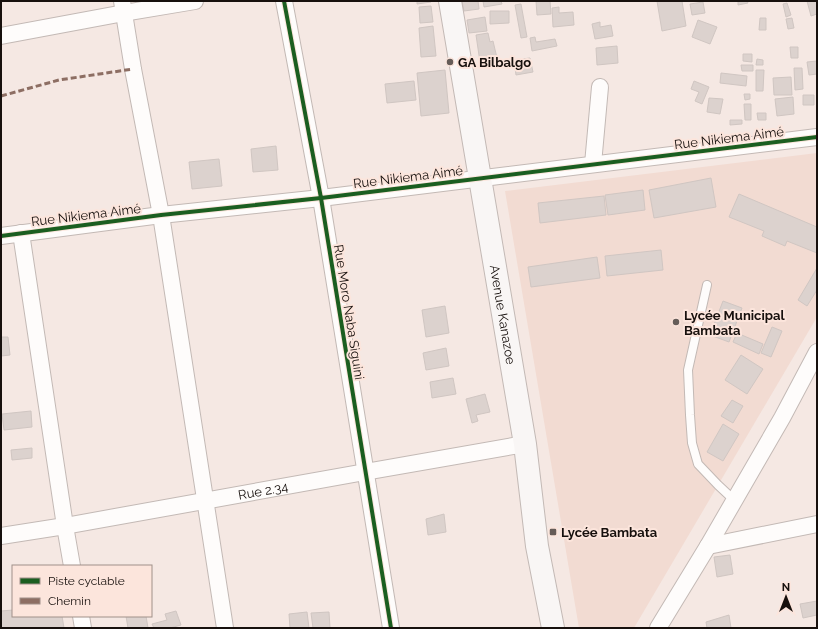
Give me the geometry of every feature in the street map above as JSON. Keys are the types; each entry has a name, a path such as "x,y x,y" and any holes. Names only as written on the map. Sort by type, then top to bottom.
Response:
{"street":[{"path":"1,36 123,7 195,1"},
{"name":"Rue Moro Naba Siguini","path":"284,1 321,198 391,628"},
{"name":"Avenue Kanazoe","path":"450,1 525,444 537,546 553,628"},
{"path":"123,7 133,69 161,216 225,628"},
{"path":"593,164 600,87"},
{"name":"Rue Nikiema Aimé","path":"1,236 817,137"},
{"path":"21,233 64,526 72,565"},
{"path":"658,628 708,546 782,418 817,352"},
{"name":"Rue 2.34","path":"1,536 525,444"},
{"path":"708,546 817,524"},
{"path":"81,617 83,628"}],"lane":[{"path":"707,285 688,370 692,443 698,464 718,486 734,500"}],"shaded area":[{"path":"817,153 817,317 634,628 579,628 505,191"}],"building":[{"path":"417,1 431,1 431,2 417,4"},
{"path":"462,1 478,1 479,9 464,11"},
{"path":"483,1 501,1 502,4 484,7"},
{"path":"536,1 550,1 551,14 537,15"},
{"path":"657,1 682,1 686,26 662,31"},
{"path":"738,1 747,1 748,3 738,5"},
{"path":"807,1 817,1 817,14 811,16"},
{"path":"703,2 705,13 692,15 690,4"},
{"path":"787,3 791,15 786,17 783,4"},
{"path":"521,4 527,37 521,38 515,5"},
{"path":"431,6 433,22 420,23 419,7"},
{"path":"559,7 559,13 573,12 574,25 553,27 552,8"},
{"path":"490,11 509,11 509,23 490,24"},
{"path":"485,17 487,31 469,33 467,20"},
{"path":"760,18 766,18 766,30 759,30"},
{"path":"792,18 794,28 788,29 786,19"},
{"path":"698,20 717,27 710,44 692,37"},
{"path":"600,22 600,27 611,25 613,36 595,39 592,24"},
{"path":"433,26 436,56 421,57 419,28"},
{"path":"488,33 490,42 493,41 497,58 480,62 476,35"},
{"path":"535,37 536,42 555,39 557,46 532,51 530,38"},
{"path":"617,46 618,63 597,65 596,48"},
{"path":"790,47 798,47 798,58 791,58"},
{"path":"743,54 752,54 752,62 743,61"},
{"path":"530,58 533,72 516,75 514,60"},
{"path":"757,59 763,60 763,65 756,65"},
{"path":"817,61 817,74 809,75 807,62"},
{"path":"741,65 753,65 753,71 742,71"},
{"path":"794,68 802,68 803,89 795,90"},
{"path":"445,70 449,113 421,116 417,73"},
{"path":"756,70 764,70 763,91 756,91"},
{"path":"721,73 747,76 746,86 720,83"},
{"path":"791,77 792,95 774,95 773,78"},
{"path":"414,81 416,100 387,103 385,84"},
{"path":"694,81 709,87 702,104 695,101 699,92 691,89"},
{"path":"744,94 750,94 750,99 745,100"},
{"path":"803,95 814,95 814,105 803,105"},
{"path":"793,97 794,114 777,116 775,99"},
{"path":"709,98 723,99 720,114 707,112"},
{"path":"744,104 751,104 751,120 745,120"},
{"path":"757,113 766,113 766,120 758,120"},
{"path":"730,120 742,120 742,124 730,125"},
{"path":"276,146 278,170 253,172 251,149"},
{"path":"219,159 222,186 192,189 189,162"},
{"path":"711,178 716,207 654,218 649,190"},
{"path":"643,190 645,210 608,215 605,195"},
{"path":"739,194 817,227 817,253 787,241 785,246 762,236 764,231 729,217"},
{"path":"604,196 606,215 540,223 538,203"},
{"path":"661,250 663,270 607,276 605,256"},
{"path":"597,257 600,278 531,287 528,267"},
{"path":"817,268 817,290 807,306 798,300"},
{"path":"723,301 742,308 729,342 710,335"},
{"path":"445,306 449,333 426,337 422,310"},
{"path":"772,327 782,331 771,357 761,353"},
{"path":"737,333 763,344 759,354 733,342"},
{"path":"1,337 8,337 10,355 1,356"},
{"path":"446,348 449,366 426,370 423,353"},
{"path":"741,355 763,369 747,394 725,380"},
{"path":"453,378 456,394 432,398 430,382"},
{"path":"485,394 490,412 476,415 478,421 472,423 466,399"},
{"path":"732,400 743,406 733,423 721,416"},
{"path":"31,411 32,427 4,430 2,414"},
{"path":"723,424 739,434 723,461 707,452"},
{"path":"32,448 32,458 12,460 11,450"},
{"path":"444,514 446,532 428,535 426,519"},
{"path":"730,555 733,574 717,577 714,557"},
{"path":"817,601 817,615 803,618 800,604"},
{"path":"12,610 12,617 62,617 64,628 1,628 1,611"},
{"path":"176,611 181,625 170,628 154,628 152,624 167,620 165,614"},
{"path":"307,612 309,628 290,628 289,614"},
{"path":"329,612 330,628 313,628 311,613"},
{"path":"729,615 731,628 707,628 706,622"},
{"path":"126,617 146,617 148,628 128,628"}],"marked path":[{"path":"1,96 59,80 133,69"}],"cycle path":[{"path":"284,1 321,198 391,628"},
{"path":"1,236 161,215 321,198 817,137"}],"place":[{"name":"GA Bilbalgo","path":"450,62"},
{"name":"Lycée Municipal Bambata","path":"676,322"},
{"name":"Lycée Bambata","path":"553,532"}]}
